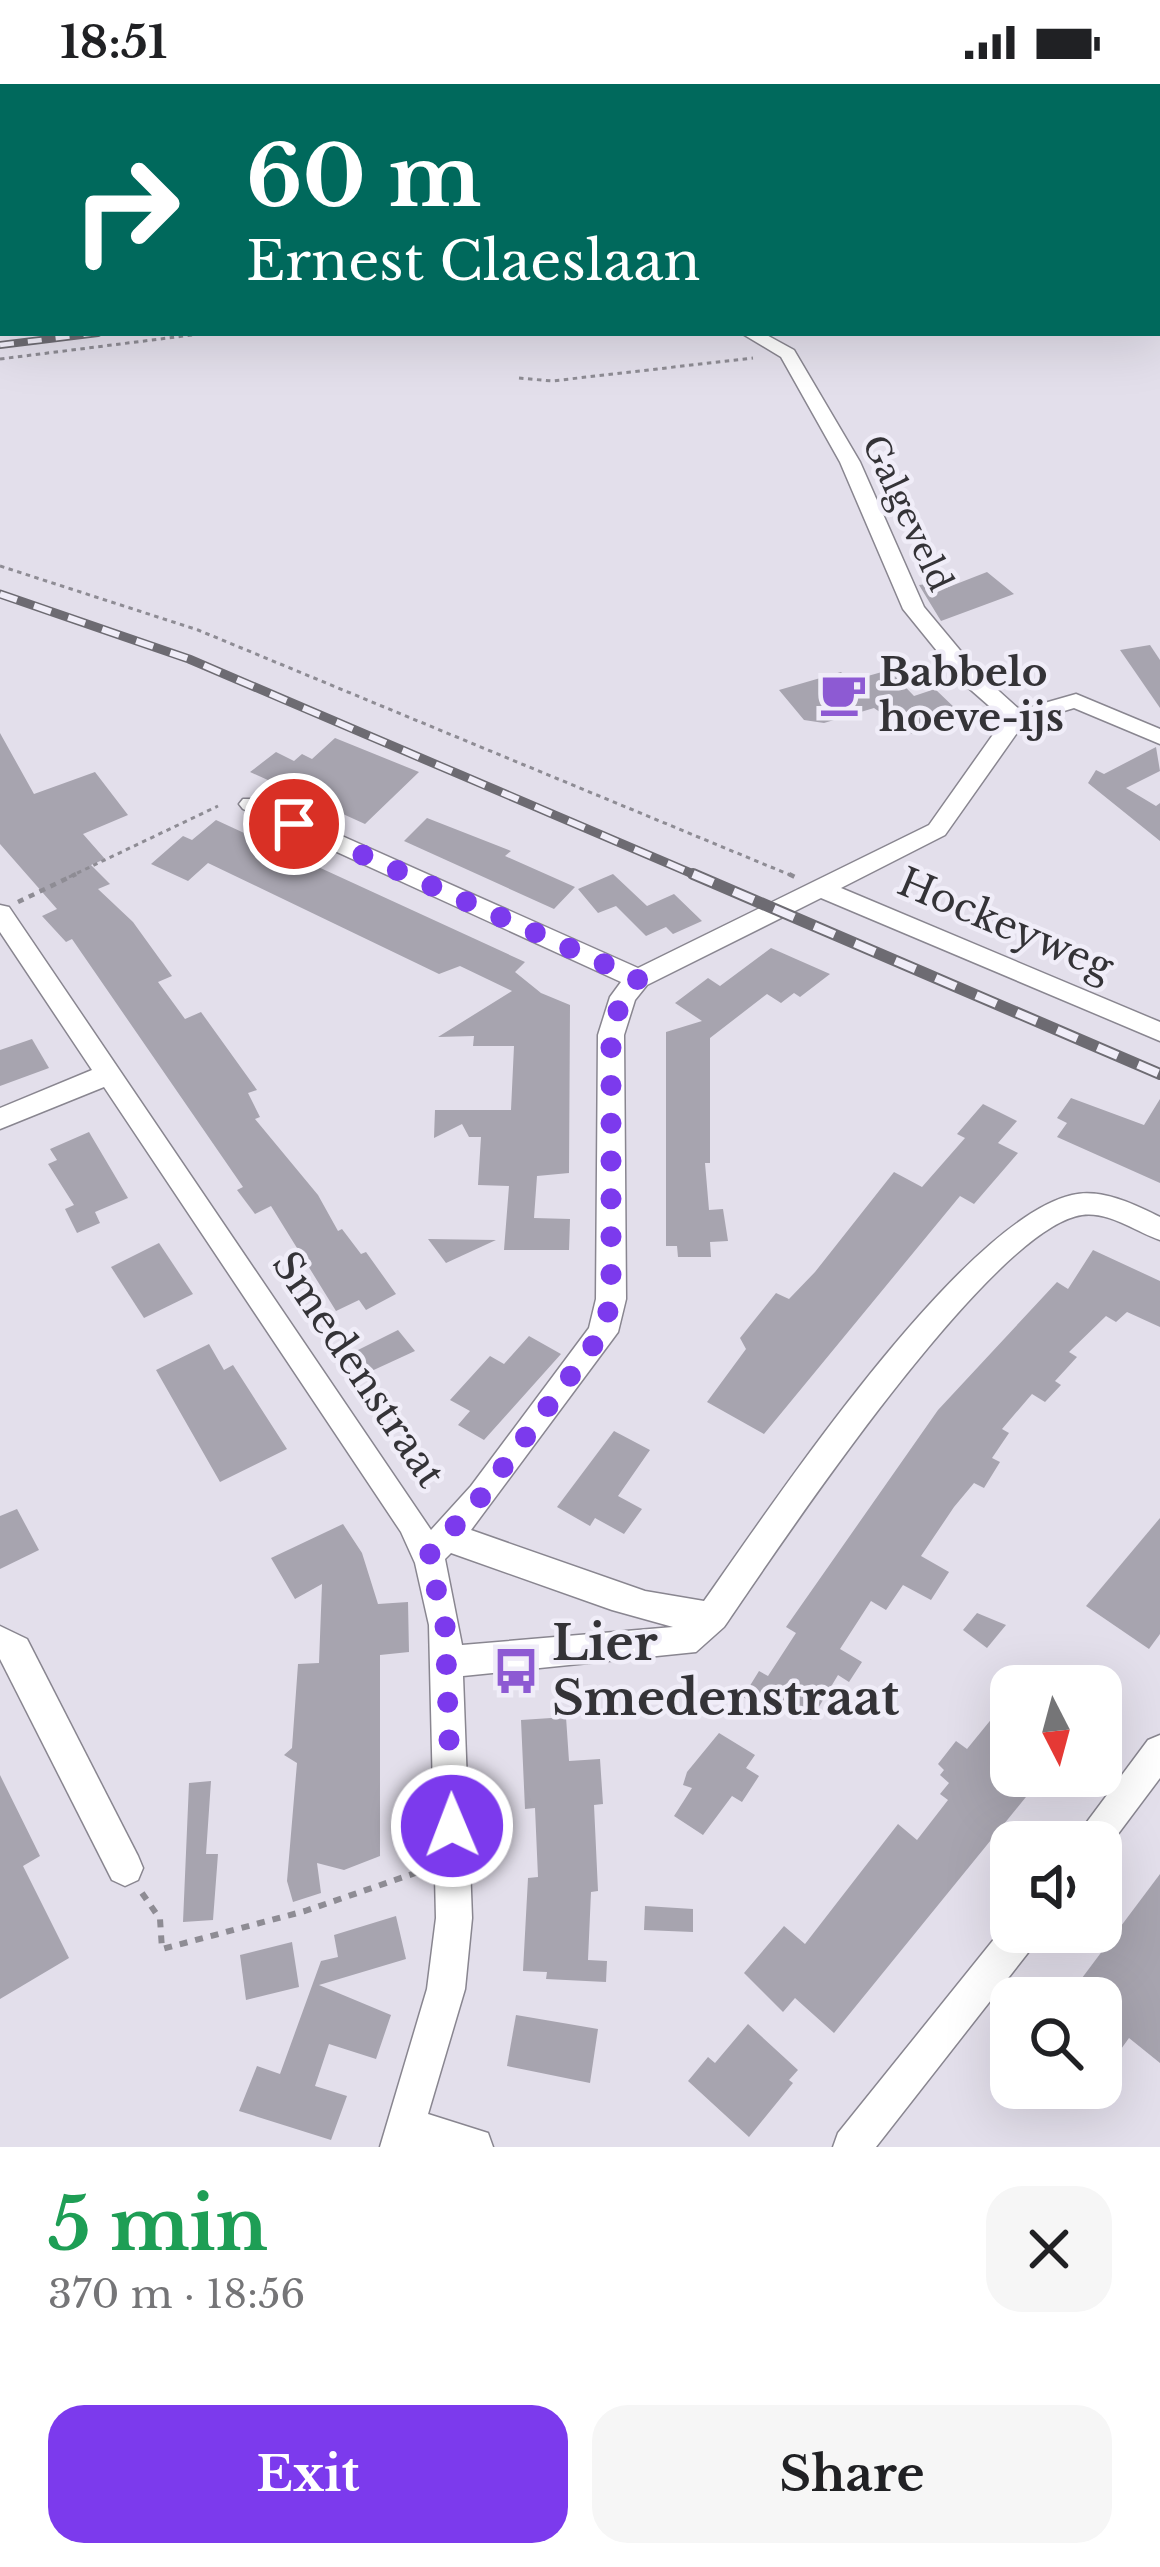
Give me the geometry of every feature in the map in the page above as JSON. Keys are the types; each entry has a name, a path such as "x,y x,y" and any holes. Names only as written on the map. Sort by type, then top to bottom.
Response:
{"street":[{"path":"755,336 788,354"},
{"name":"Galgeveld","path":"788,354 850,462 914,609 971,678 1016,718"},
{"path":"712,1617 664,1615 552,1569 438,1547 603,1332 611,1299 611,1035 622,997 638,979 937,830 1016,718 1076,701 1160,736"},
{"path":"251,804 638,979"},
{"name":"Hockeyweg","path":"822,889 1160,1032"},
{"name":"Smedenstraat","path":"0,912 10,948 110,1074 438,1547 448,1662 454,1918 446,1990 402,2137"},
{"path":"0,1119 110,1074"},
{"path":"448,1662 684,1641 712,1617 861,1408 945,1310 1047,1213 1078,1203 1123,1213 1160,1229"},
{"path":"0,1641 15,1650 125,1868"},
{"path":"1106,1821 1160,1751"},
{"path":"852,2147 1004,1953"},
{"path":"402,2137 474,2147"}],"path":[{"path":"0,359 184,336"},
{"path":"519,378 551,381 788,354"},
{"path":"0,566 198,630 822,889"},
{"path":"0,912 218,806"},
{"path":"125,1868 160,1918 162,1949 305,1911 452,1861"}],"building":[{"path":"987,572 1014,594 941,621 919,585 943,582 946,588"},
{"path":"1150,645 1160,660 1160,708 1120,650"},
{"path":"889,670 914,696 935,689 957,710 946,714 951,719 912,734 874,708 824,723 804,720 779,690 841,672 850,681"},
{"path":"0,733 34,794 95,772 128,815 83,834 105,859 91,865 110,884 98,889 133,922 172,976 158,982 185,1019 201,1012 257,1090 248,1093 260,1117 255,1119 318,1195 338,1231 342,1229 361,1254 366,1252 396,1294 366,1310 359,1300 336,1311 271,1206 255,1214 237,1190 243,1187 72,939 66,942 42,916 57,909 0,844"},
{"path":"335,738 419,772 365,824 250,772 276,752 294,761 302,754 312,759"},
{"path":"1156,747 1160,771 1126,788 1156,806 1160,803 1160,841 1088,783 1096,770 1104,774"},
{"path":"427,818 511,851 505,856 575,887 554,909 404,841"},
{"path":"216,820 525,962 515,972 541,993 570,1005 569,1173 537,1176 534,1218 570,1219 569,1250 504,1250 509,1186 478,1185 481,1137 469,1137 462,1124 434,1138 435,1110 511,1110 514,1046 473,1046 474,1036 438,1037 512,991 460,966 439,974 208,863 188,881 151,864 183,836 192,840"},
{"path":"613,874 647,906 674,894 702,921 673,934 666,927 646,936 616,906 598,913 578,889"},
{"path":"771,948 830,974 800,997 794,993 781,1003 767,994 710,1038 710,1163 705,1163 709,1210 723,1209 728,1241 710,1242 711,1257 678,1257 677,1246 666,1246 666,1032 702,1021 675,1003 708,978 720,986"},
{"path":"32,1039 49,1068 0,1086 0,1050"},
{"path":"1071,1098 1144,1125 1160,1099 1160,1183 1057,1137 1067,1123 1057,1118"},
{"path":"983,1104 1017,1121 998,1143 1018,1153 974,1204 960,1196 764,1434 707,1402 746,1349 740,1338 776,1293 789,1299 894,1172 922,1187 965,1138 957,1134"},
{"path":"89,1132 128,1198 95,1212 100,1223 77,1233 65,1209 74,1205 48,1164 57,1160 50,1149"},
{"path":"428,1239 496,1240 446,1263"},
{"path":"159,1243 193,1294 144,1318 111,1267"},
{"path":"1093,1250 1160,1281 1160,1327 1127,1312 1116,1322 1106,1316 1069,1352 1077,1357 1055,1381 1061,1385 1045,1402 1032,1394 1002,1429 1009,1433 992,1458 1000,1462 984,1488 974,1483 921,1556 949,1572 931,1600 903,1585 886,1610 871,1601 840,1649 862,1662 849,1682 838,1675 811,1720 777,1700 769,1713 743,1697 759,1671 768,1676 796,1633 786,1627 938,1410 1057,1282 1068,1289"},
{"path":"398,1330 415,1351 365,1374 350,1354"},
{"path":"529,1336 561,1354 484,1440 458,1425 470,1411 450,1400 490,1356 504,1364"},
{"path":"209,1344 224,1370 233,1365 287,1449 220,1482 156,1370"},
{"path":"614,1431 650,1450 618,1496 642,1509 624,1534 595,1518 590,1526 557,1507"},
{"path":"17,1509 39,1550 0,1569 0,1516"},
{"path":"1160,1518 1160,1634 1149,1649 1086,1606"},
{"path":"343,1524 362,1553 378,1604 408,1602 409,1652 380,1655 380,1856 344,1870 317,1863 321,1893 293,1902 287,1881 297,1763 284,1755 292,1748 298,1664 319,1663 322,1584 295,1599 271,1558"},
{"path":"977,1613 1006,1625 987,1648 963,1630"},
{"path":"566,1717 569,1761 600,1759 603,1804 594,1805 598,1891 591,1892 588,1960 607,1961 606,1982 546,1979 547,1972 523,1971 528,1878 538,1877 535,1808 525,1809 521,1720"},
{"path":"990,1721 990,1797 1026,1797 1006,1821 990,1821 990,1841 834,2033 795,1998 783,2012 744,1973 784,1926 805,1944 898,1824 917,1840 948,1800 940,1794 949,1783 940,1775 944,1770 938,1764 956,1741 967,1749"},
{"path":"719,1733 755,1755 746,1768 759,1776 742,1802 732,1796 703,1835 674,1816 692,1788 683,1785 687,1772"},
{"path":"0,1775 40,1856 23,1866 69,1958 0,1999"},
{"path":"211,1781 206,1854 218,1854 213,1920 183,1922 189,1783"},
{"path":"1160,1874 1160,2063 1129,2038 1122,2048 1122,1977 1083,1977 1101,1953 1122,1953 1122,1925"},
{"path":"645,1906 693,1909 693,1932 644,1930"},
{"path":"396,1916 406,1959 319,1985 391,2015 376,2059 329,2044 315,2086 347,2096 331,2140 239,2111 257,2066 280,2074 321,1961 338,1957 334,1935"},
{"path":"292,1942 299,1987 246,2000 240,1955"},
{"path":"516,2015 598,2029 590,2083 507,2066"},
{"path":"748,2024 798,2070 789,2080 793,2083 749,2137 688,2081 708,2057 715,2063"}],"railway":[{"path":"0,345 74,336"},
{"path":"0,594 189,659 700,877"},
{"path":"693,874 1160,1074"}],"place":[{"name":"Babbelo hoeve-ijs","path":"843,694"},
{"name":"Lier Smedenstraat","path":"516,1671"}],"route":[{"path":"294,824 638,979 622,997 611,1035 611,1299 603,1332 482,1496 428,1556 445,1625 452,1826"}]}
